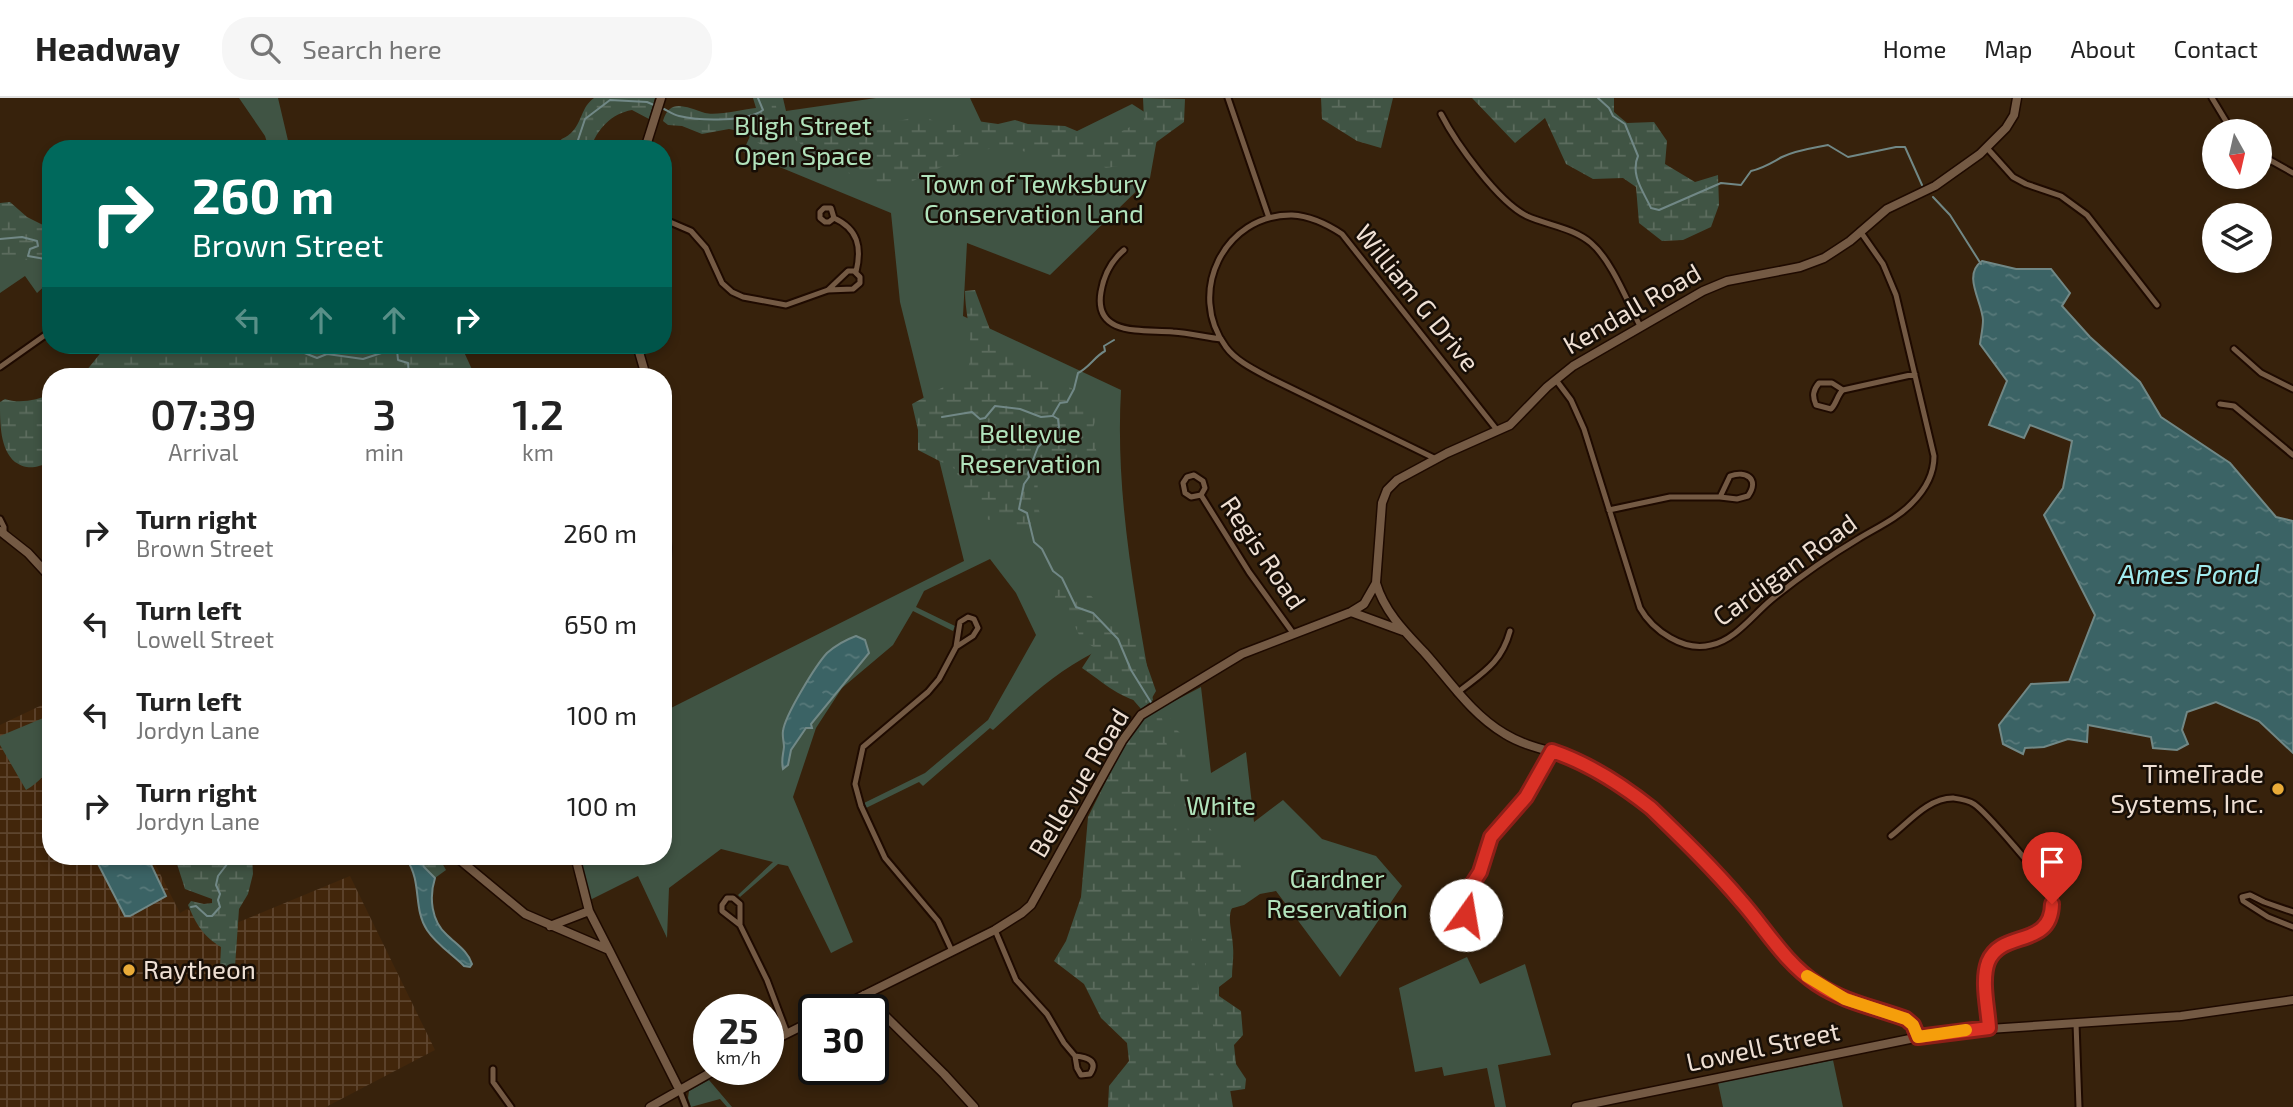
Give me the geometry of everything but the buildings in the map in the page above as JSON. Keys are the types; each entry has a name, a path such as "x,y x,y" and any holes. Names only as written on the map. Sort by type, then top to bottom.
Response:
{"street":[{"path":"648,140 661,98"},
{"path":"1228,98 1269,218"},
{"name":"Kendall Road","path":"1376,583 1382,512 1391,484 1517,418 1573,366 1718,283 1800,267 1824,258 1850,241 1887,209 1935,187 1987,148 2014,115 2017,98"},
{"path":"2212,98 2225,119"},
{"path":"1441,114 1463,149 1511,206 1527,216 1577,235 1592,244 1605,261 1640,326"},
{"path":"1987,148 2013,177 2061,196 2087,215 2157,305"},
{"path":"2272,161 2293,173"},
{"name":"William G Drive","path":"1436,459 1249,367 1227,348 1210,308 1208,293 1214,268 1231,240 1256,222 1294,215 1311,218 1342,234 1497,430"},
{"path":"834,218 851,228 858,241 860,257 856,272"},
{"path":"672,223 691,231 706,248 722,283 743,298 782,306 797,303 828,289 845,272 851,270 856,272 861,280 856,288 828,289"},
{"name":"Cardigan Road","path":"1556,380 1577,411 1640,608 1647,621 1682,643 1695,647 1721,642 1791,585 1910,506 1926,485 1934,464 1915,373 1891,280 1877,253 1860,231"},
{"path":"1124,250 1113,260 1101,291 1100,301 1107,319 1122,329 1133,332 1174,332 1221,339"},
{"path":"0,367 42,337"},
{"path":"2234,349 2261,373 2293,389"},
{"path":"1843,390 1832,383 1819,383 1815,389 1816,405 1831,409 1843,390 1915,373"},
{"path":"2220,404 2234,406 2293,454"},
{"path":"1609,510 1670,496 1720,496 1737,499 1748,496 1753,487 1752,481 1740,472 1730,476 1720,496"},
{"name":"Regis Road","path":"1194,475 1201,478 1205,485 1201,495 1194,498 1185,493 1183,483 1187,477 1194,475"},
{"name":"Regis Road","path":"1201,495 1248,572 1293,633"},
{"path":"0,519 4,527 2,533 28,553 42,568"},
{"path":"1376,583 1386,606 1405,632 1475,712 1507,736 1583,763 1635,796 1651,808 1732,891 1781,953 1803,973 1845,999 1906,1019 1913,1025 1918,1037"},
{"name":"Bellevue Road","path":"866,994 995,930 1022,913 1039,894 1122,741 1141,715 1242,654 1351,612 1364,604 1376,583"},
{"path":"1351,612 1405,632"},
{"path":"952,951 938,921 886,858 861,806 855,784 863,747 928,692 939,679 956,647 960,622 965,618 974,619 978,628 976,634 956,647"},
{"path":"1457,693 1498,660 1505,650 1510,631"},
{"path":"1462,900 1466,915 1464,922 1457,927 1449,926 1443,917 1444,909 1449,904 1462,900 1480,872 1491,837 1526,797 1552,751"},
{"path":"1891,836 1934,802 1950,798 1968,801 1987,817 2048,890 2052,910 2044,928 2034,935 2000,947 1989,960 1986,974 1989,1028"},
{"path":"466,865 525,914 609,950"},
{"path":"577,865 589,911 686,1107"},
{"path":"2293,912 2250,895 2244,895 2242,899 2249,907 2293,927"},
{"path":"740,926 740,904 733,898 727,898 722,905 722,911 740,926 767,980 787,1033"},
{"path":"550,926 589,911"},
{"path":"995,930 1016,980 1047,1014 1075,1056"},
{"name":"Lowell Street","path":"1576,1107 1918,1037 1989,1028 2192,1014 2293,1000"},
{"path":"889,1020 974,1107"},
{"path":"2076,1023 2079,1107"},
{"path":"784,1035 798,1028"},
{"path":"493,1069 494,1082 510,1107"},
{"path":"649,1107 693,1082"}],"shaded area":[{"name":"Raytheon","path":"42,705 42,865 156,865 180,913 187,909 222,929 350,876 435,1050 326,1107 0,1107 0,725"}],"green space":[{"path":"239,98 278,98 288,140 266,140"},
{"path":"594,98 655,98 649,119 632,110 606,123 594,140 561,140 575,129"},
{"name":"Bligh Street Open Space","path":"753,98 775,98 778,121 784,133 789,128 839,123 864,129 916,117 952,125 977,121 998,124 1015,120 1028,124 1065,126 1103,138 1144,120 1143,98 1185,99 1184,122 1125,165 1106,168 1090,161 1059,161 1004,146 959,155 951,162 905,185 881,184 854,176 807,151 799,142 767,124 764,128 773,146 768,150 743,132 729,129 702,134 682,126 668,125 663,121 674,107 710,114 723,113 756,108"},
{"path":"761,98 783,98 786,111 876,98 970,98 986,132 1069,135 1132,104 1160,122 1150,178 1050,275 967,243 963,316 1121,390 1121,468 1128,546 1153,700 1141,709 1093,653 1028,698 923,786 919,782 866,808 864,803 925,773 988,720 1036,635 1016,593 990,559 924,591 916,607 955,626 953,631 913,611 893,645 842,688 816,728 793,797 853,942 831,953 788,866 778,864 740,897 738,895 773,862 721,849 669,888 667,938 638,876 590,900 581,865 672,865 672,707 964,561 900,302 891,213 743,152 760,113"},
{"path":"1321,98 1393,98 1381,148 1357,141 1322,119"},
{"path":"1472,98 1614,98 1614,112 1627,123 1654,122 1667,141 1665,164 1695,182 1718,175 1719,205 1711,227 1683,240 1662,241 1639,223 1636,187 1623,178 1593,179 1566,164 1545,118 1515,143"},
{"path":"10,202 27,217 42,224 42,262 0,259 0,203"},
{"path":"0,206 42,227 42,288 37,293 25,276 0,293"},
{"name":"Bellevue Reservation","path":"975,290 995,343 1006,355 1039,379 1068,386 1079,393 1097,416 1093,428 1097,456 1077,459 1060,456 1038,477 1037,502 1043,527 1016,527 986,519 966,493 955,469 918,450 918,430 912,404 947,385 957,388 965,377 971,354 965,291"},
{"path":"100,354 465,354 471,368 88,368"},
{"path":"42,397 42,464 33,467 20,465 6,450 1,427 0,402 5,399 28,401"},
{"path":"1056,583 1087,591 1112,620 1136,634 1156,691 1149,703 1121,695 1082,668 1095,648 1081,639 1070,616 1055,599"},
{"path":"1201,687 1211,773 1246,752 1254,822 1283,800 1322,839 1376,856 1402,886 1340,977 1276,891 1260,894 1244,905 1201,917 1233,1107 1215,1107 1141,1039 1157,710"},
{"path":"1160,707 1171,768 1177,837 1187,887 1193,954 1219,1107 1108,1107 1109,1086 1129,1061 1127,1043 1101,1018 1084,984 1054,961 1066,941 1081,897 1088,817 1125,743 1143,719"},
{"path":"1170,713 1179,721 1177,730 1182,735 1191,791 1200,801 1202,818 1224,851 1238,860 1242,868 1238,877 1244,894 1233,906 1230,918 1232,977 1219,987 1219,996 1241,1011 1243,1035 1234,1045 1236,1064 1246,1079 1245,1089 1224,1092 1217,1057"},
{"path":"42,718 42,777 26,790 0,745 0,736"},
{"path":"177,865 252,865 248,894 239,909 235,967 227,970 220,967 221,947 197,924 188,905 191,901 212,903 212,899 185,889"},
{"path":"423,865 443,865 446,870 435,878"},
{"path":"1467,957 1480,984 1525,964 1551,1055 1498,1065 1506,1107 1495,1107 1487,1068 1444,1076 1442,1067 1415,1072 1399,988"},
{"path":"1833,1060 1843,1107 1723,1107 1718,1083"},
{"path":"700,1085 713,1085 732,1107 727,1107 720,1099 691,1107 689,1091"}],"water":[{"name":"Ames Pond","path":"1982,261 2016,269 2051,269 2070,293 2062,306 2090,337 2140,382 2161,417 2230,463 2276,517 2293,521 2293,753 2259,721 2216,702 2187,712 2182,730 2188,744 2177,750 2153,748 2151,737 2088,725 2087,742 2068,739 2044,747 2025,748 2023,754 2003,744 1999,725 2031,684 2069,682 2095,615 2044,515 2063,488 2072,441 2030,425 2024,438 1989,425 2007,381 1980,344 1983,320 1973,281 1976,267"},
{"path":"856,636 865,640 869,653 811,724 812,728 806,728 791,750 788,765 783,769 783,731 795,702 827,653"},
{"path":"99,865 151,865 166,896 130,916 125,916"},
{"path":"410,865 423,865 435,878 432,901 435,916 442,929 468,955 472,964 470,967 464,966 427,930 420,913"}],"waterway":[{"path":"664,109 688,118 746,117 763,110 758,98"},
{"path":"1598,98 1613,116 1625,124 1638,156 1636,176 1651,208 1659,210 1721,183 1741,185 1751,171 1793,153 1828,145 1848,157 1905,147 1922,185"},
{"path":"578,140 585,119 610,100 647,102 654,105"},
{"path":"1933,197 1950,215 1981,264"},
{"path":"0,239 22,237 37,241 38,246 30,249 28,256 42,258"},
{"path":"1053,415 1060,403 1067,402 1078,373 1105,351 1104,346 1114,340"},
{"path":"307,354 317,358 327,354"},
{"path":"327,354 363,359 378,354"},
{"path":"397,354 398,360 408,363 408,368"},
{"path":"942,417 972,412 980,419 985,418 995,406 1020,409 1041,417 1052,416"},
{"path":"1053,416 1058,419 1059,427 1038,447 1028,473 1029,477 1024,484 1019,509 1027,513 1034,542 1042,549 1053,571 1062,578 1076,607 1093,613 1118,639 1131,670 1152,704"},
{"path":"191,907 196,906 207,916 212,916 220,907 220,894 216,885 218,876 226,865"}],"slow traffic":[{"path":"1807,976 1845,999 1906,1019 1912,1023 1918,1037 1966,1030"}],"place":[{"name":"TimeTrade Systems, Inc.","path":"2278,789"},
{"name":"Raytheon","path":"129,970"}],"route":[{"path":"1466,915 1462,900 1480,872 1491,837 1526,797 1552,751 1583,763 1651,808 1717,874 1754,916 1781,953 1803,973 1845,999 1906,1019 1912,1023 1918,1037 1989,1028 1986,974 1990,958 2000,947 2040,932 2051,916 2052,904"}],"park label":[{"name":"Town of Tewksbury Conservation Land","path":"1034,199"},
{"name":"White","path":"1221,806"},
{"name":"Gardner Reservation","path":"1337,894"}]}
